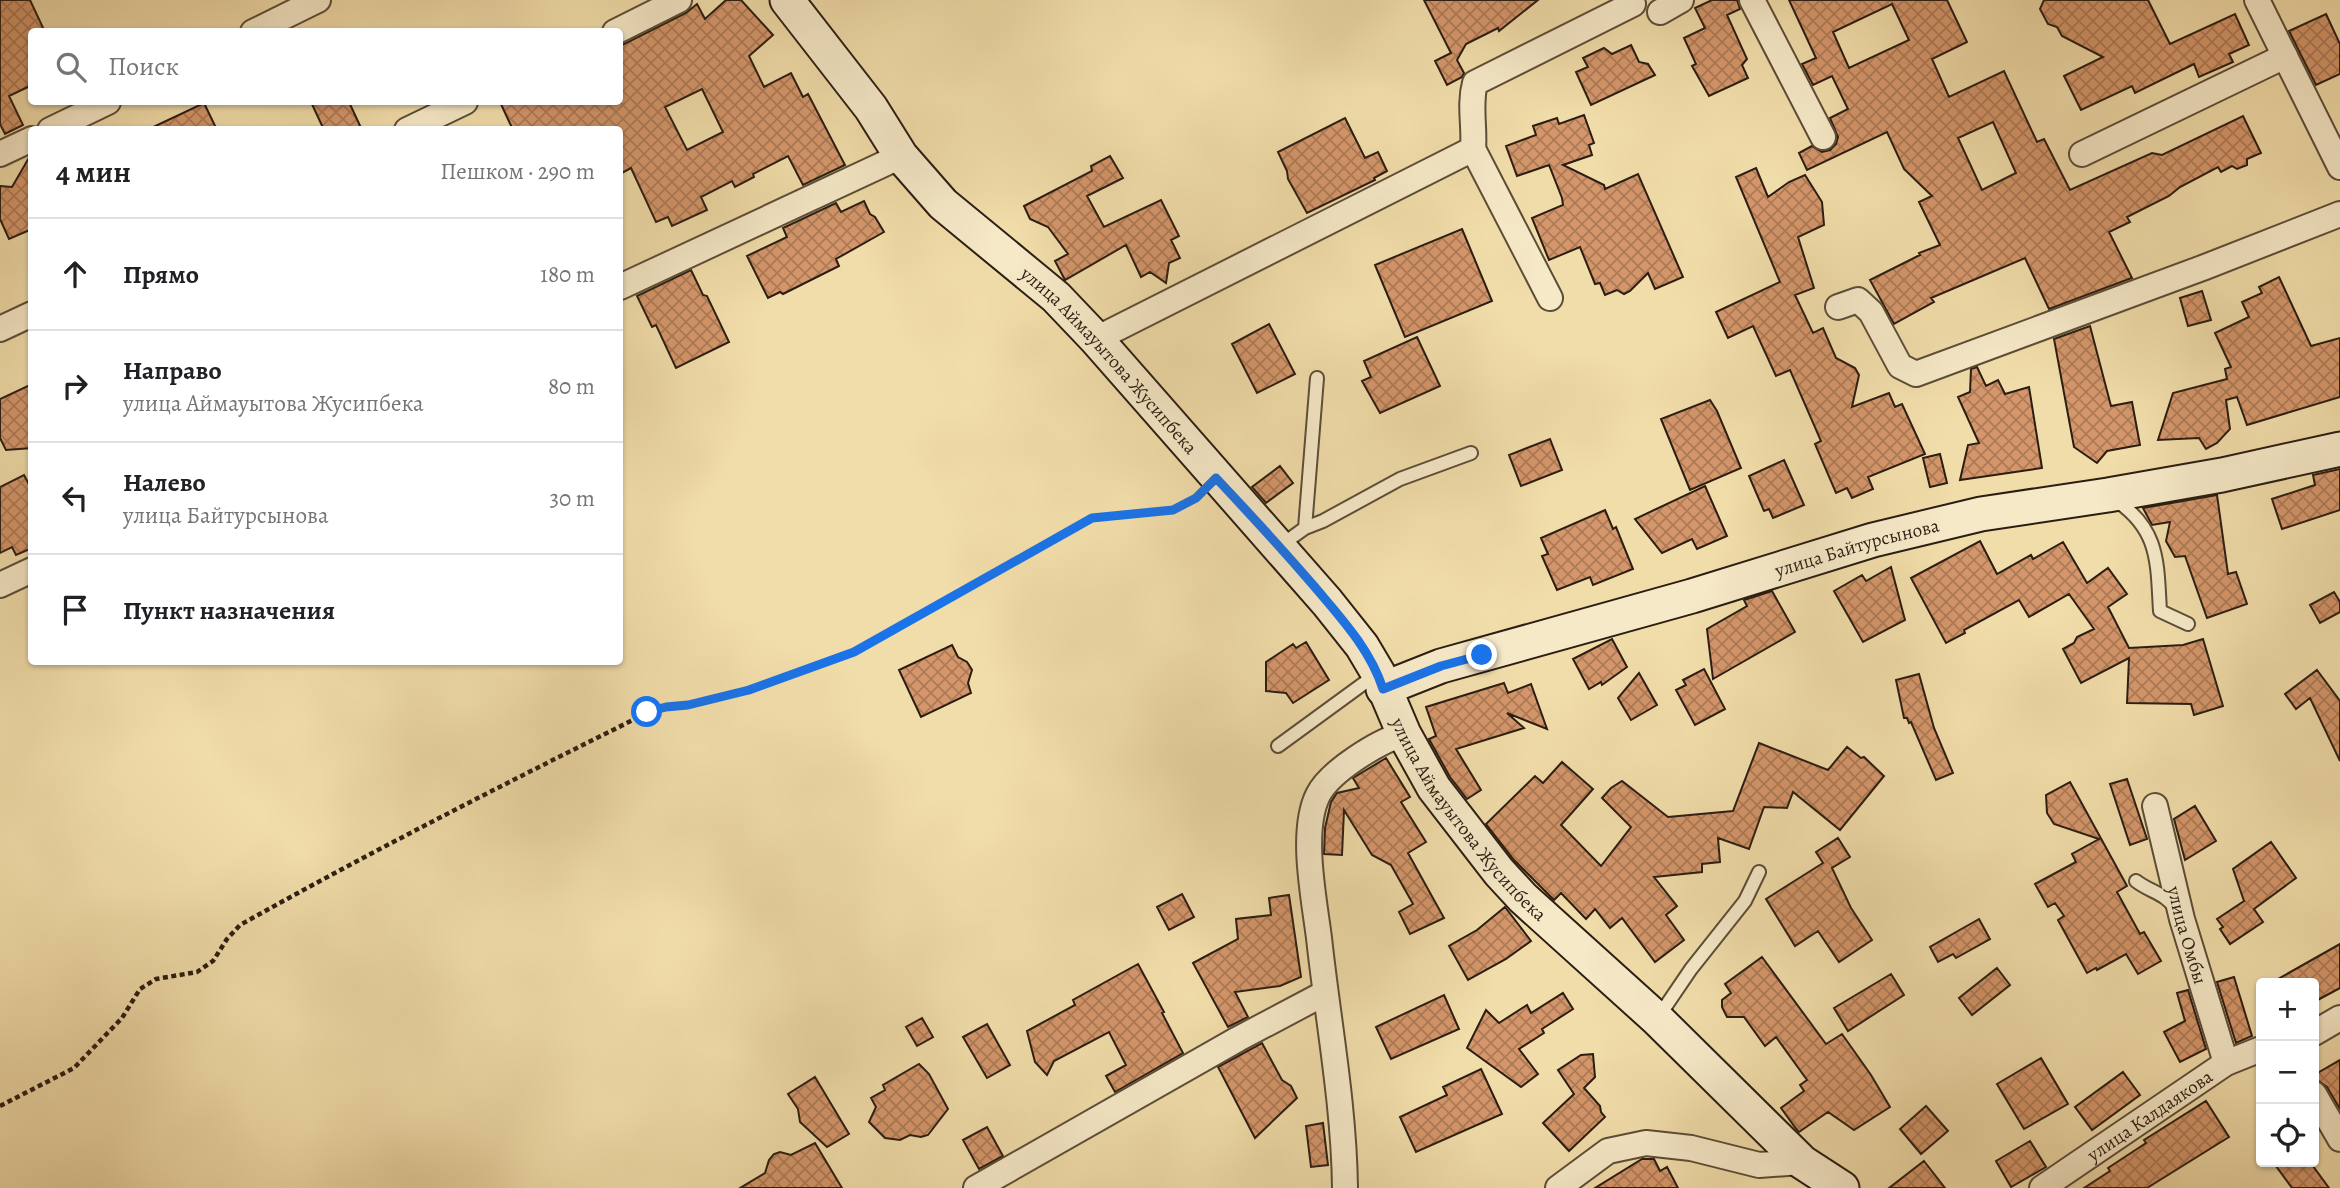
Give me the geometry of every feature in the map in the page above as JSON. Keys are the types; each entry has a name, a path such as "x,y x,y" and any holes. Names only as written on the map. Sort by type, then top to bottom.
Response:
{"street":[{"path":"261,28 318,0"},
{"path":"623,28 679,0"},
{"name":"улица Аймауытова Жусипбека","path":"787,0 871,108 901,156 943,204 1056,297 1096,339 1216,478 1292,537 1362,646 1404,734 1434,788 1522,898 1657,1020 1802,1163 1842,1188"},
{"path":"1752,0 1823,136"},
{"path":"2258,0 2340,167"},
{"path":"1550,298 1473,149 1475,129 1470,99 1475,83 1633,4"},
{"path":"2082,154 2285,56"},
{"path":"58,126 102,105"},
{"path":"415,126 458,105"},
{"path":"0,154 28,141"},
{"path":"1096,339 1473,149"},
{"path":"623,286 901,156"},
{"path":"1838,307 1858,300 1871,312 1900,366 1916,374 2340,214"},
{"path":"0,330 28,316"},
{"name":"улица Байтурсынова","path":"1381,681 1678,599 1873,540 1982,514 2222,475 2340,449"},
{"path":"0,585 28,572"},
{"path":"1345,1188 1342,1130 1310,860 1311,814 1319,793 1347,765 1386,740 1404,734"},
{"name":"улица Омбы","path":"2155,806 2182,919 2227,1063"},
{"path":"976,1188 1238,1039 1325,993"},
{"path":"2319,1030 2340,1018"},
{"name":"улица Калдаякова","path":"2042,1188 2227,1063 2256,1051"},
{"path":"2319,1103 2340,1139"},
{"path":"1558,1188 1608,1150 1646,1143 1691,1148 1759,1165 1802,1163"}],"lane":[{"path":"1292,537 1317,378"},
{"path":"1292,537 1400,480 1471,453"},
{"path":"2108,495 2139,522 2155,548 2161,611 2188,624"},
{"path":"1278,746 1381,681"},
{"path":"1657,1020 1691,969 1745,901 1759,873"},
{"path":"2136,881 2145,888 2157,891 2173,904 2182,919"}],"path":[{"path":"0,1106 74,1068 121,1018 140,989 156,979 197,972 213,961 240,925 437,818 647,712 749,690 854,652 1092,518 1173,510 1196,498 1216,478"}],"building":[{"path":"0,0 30,0 43,28 28,28 28,87 9,96 23,125 5,134 0,124"},
{"path":"726,0 741,0 773,35 749,56 764,87 791,73 803,97 808,94 845,165 803,185 788,156 753,174 754,177 735,187 732,181 701,197 707,210 672,226 668,217 656,222 631,168 623,172 623,126 511,126 501,105 623,105 623,44 686,13 697,4 705,19","holes":["702,89 723,132 687,150 665,107"]},
{"path":"1424,0 1538,0 1499,31 1498,28 1466,44 1457,60 1464,73 1462,77 1447,85 1435,61 1451,53"},
{"path":"1712,0 1737,0 1740,9 1727,15 1747,59 1742,65 1748,78 1709,96 1692,66 1696,64 1684,38 1705,28 1695,8"},
{"path":"1789,0 1947,0 1967,42 1932,59 1949,97 2004,71 2037,142 2044,139 2070,190 2152,153 2162,155 2243,116 2261,153 2247,159 2247,165 2237,169 2232,166 2221,172 2218,167 2127,217 2130,222 2109,232 2132,278 2049,309 2025,258 1931,298 1934,302 1894,324 1870,280 1920,255 1919,253 1940,245 1919,202 1932,196 1904,169 1887,132 1807,170 1799,153 1812,146 1822,152 1830,150 1838,137 1830,118 1848,109 1832,76 1813,85 1802,64 1816,58","holes":["1892,4 1909,40 1849,68 1833,32","1993,122 2016,173 1982,190 1958,138"]},
{"path":"2044,0 2148,0 2170,44 2235,14 2249,45 2229,54 2233,62 2199,77 2194,64 2135,93 2132,86 2081,110 2064,76 2103,57 2062,36 2057,27 2048,24 2040,9"},
{"path":"2326,14 2340,44 2340,74 2316,85 2289,31"},
{"path":"1631,45 1639,62 1648,64 1655,75 1591,105 1576,72 1588,67 1583,58 1604,48 1612,54"},
{"path":"205,105 215,126 155,126"},
{"path":"312,105 350,105 360,126 322,126"},
{"path":"1584,115 1594,143 1589,145 1592,155 1563,165 1604,185 1605,189 1638,174 1683,277 1655,289 1648,273 1630,291 1624,294 1617,290 1605,295 1600,283 1595,284 1580,247 1549,260 1532,218 1563,205 1562,198 1549,165 1517,176 1506,146 1536,135 1533,126 1557,118 1559,124"},
{"path":"1345,118 1365,158 1378,152 1387,171 1374,178 1375,180 1307,213 1288,179 1278,152"},
{"path":"1110,156 1123,178 1087,196 1104,227 1161,200 1179,236 1171,240 1180,258 1169,263 1166,283 1150,272 1141,277 1126,245 1065,280 1055,261 1068,254 1048,227 1030,219 1024,206 1092,171 1091,166"},
{"path":"28,159 28,231 9,239 0,219 0,186 12,187"},
{"path":"1756,168 1768,197 1789,182 1805,175 1822,202 1824,225 1798,237 1814,288 1795,295 1813,333 1823,328 1836,358 1855,368 1859,375 1852,407 1889,393 1895,407 1902,404 1925,454 1868,477 1873,489 1852,498 1847,488 1836,493 1815,444 1821,441 1790,370 1776,376 1753,326 1728,338 1716,312 1780,282 1736,177"},
{"path":"864,201 884,232 836,259 839,266 783,294 780,292 768,298 747,256 787,237 783,228 836,203 841,212"},
{"path":"1462,229 1492,301 1405,337 1375,265"},
{"path":"691,270 729,342 676,368 656,325 652,327 637,296"},
{"path":"2279,277 2311,346 2340,338 2340,397 2247,425 2237,397 2226,400 2230,429 2217,443 2206,449 2199,438 2158,440 2173,393 2227,379 2225,369 2231,367 2215,333 2249,317 2242,302 2262,293 2259,287"},
{"path":"2202,291 2211,320 2188,326 2180,298"},
{"path":"1269,324 1295,374 1257,393 1232,344"},
{"path":"2090,326 2111,406 2132,402 2140,445 2107,451 2097,463 2074,447 2054,339"},
{"path":"1417,337 1440,386 1380,413 1362,381 1371,377 1364,361"},
{"path":"1977,367 1986,386 1998,380 2005,394 2029,387 2042,468 1960,480 1968,445 1979,443 1958,397 1970,392 1971,369"},
{"path":"28,386 28,448 6,450 0,438 0,399"},
{"path":"1710,400 1741,468 1690,490 1661,419"},
{"path":"1550,439 1562,470 1521,486 1509,455"},
{"path":"1940,454 1947,483 1930,487 1923,458"},
{"path":"1784,460 1804,505 1773,518 1769,509 1764,511 1749,476"},
{"path":"1280,466 1293,483 1266,503 1252,487"},
{"path":"2340,469 2340,510 2282,529 2272,499 2315,485 2313,475"},
{"path":"24,475 28,482 28,550 16,555 12,547 0,553 0,487"},
{"path":"1705,486 1727,536 1697,549 1692,539 1662,553 1635,519"},
{"path":"2217,495 2228,574 2236,572 2247,604 2207,618 2185,556 2175,557 2166,541 2170,522 2152,525 2143,508"},
{"path":"1605,510 1613,529 1616,527 1633,569 1593,585 1590,577 1557,590 1542,556 1548,554 1541,538"},
{"path":"1980,541 1997,574 2031,555 2033,559 2063,542 2087,583 2108,568 2127,594 2108,607 2129,648 2183,645 2203,639 2223,706 2194,715 2191,704 2127,703 2129,658 2081,683 2063,649 2074,643 2077,637 2094,629 2069,594 2029,617 2019,600 1946,643 1911,578"},
{"path":"1891,567 1905,620 1863,642 1834,591 1862,575 1866,581"},
{"path":"1772,591 1795,632 1713,679 1707,629 1747,606 1744,600"},
{"path":"2334,592 2340,602 2340,612 2320,623 2310,605"},
{"path":"1612,639 1627,667 1602,685 1601,682 1589,689 1573,659"},
{"path":"1306,642 1329,680 1293,703 1286,693 1266,691 1266,662 1293,644 1296,648"},
{"path":"952,645 958,657 967,662 972,670 968,683 971,693 921,717 899,670"},
{"path":"1704,669 1725,709 1695,725 1676,690 1686,685 1683,680"},
{"path":"2317,670 2340,701 2340,761 2310,698 2296,709 2285,694"},
{"path":"1639,673 1657,705 1631,720 1618,698"},
{"path":"1919,674 1934,728 1953,773 1936,780 1911,722 1904,718 1896,680"},
{"path":"1504,683 1508,693 1531,684 1547,729 1507,713 1524,728 1456,749 1481,790 1467,799 1450,777 1429,739 1436,736 1426,707"},
{"path":"1759,743 1828,770 1847,747 1861,758 1864,757 1884,776 1840,830 1793,792 1787,808 1764,807 1749,849 1718,838 1720,862 1702,864 1702,872 1654,877 1677,906 1666,915 1684,940 1655,962 1622,918 1610,928 1595,909 1586,919 1561,893 1554,900 1514,860 1486,824 1535,776 1543,783 1562,762 1593,789 1561,825 1601,866 1631,827 1602,798 1611,788 1622,781 1668,817 1733,811"},
{"path":"1386,758 1410,797 1401,802 1426,842 1408,853 1444,918 1410,934 1399,912 1413,904 1391,865 1372,855 1344,810 1342,855 1324,854 1325,828 1331,802 1337,793 1359,788 1353,778"},
{"path":"2127,779 2147,839 2130,845 2110,784"},
{"path":"2070,782 2127,886 2117,892 2140,934 2144,932 2161,961 2138,974 2126,954 2087,973 2058,920 2064,916 2055,903 2048,907 2035,884 2076,862 2072,854 2099,839 2054,824 2047,813 2046,795"},
{"path":"2195,806 2216,841 2185,860 2174,819"},
{"path":"1838,838 1850,857 1832,868 1851,908 1872,940 1839,962 1818,931 1795,946 1766,899 1823,863 1816,852"},
{"path":"2271,842 2296,878 2254,909 2263,922 2230,944 2217,919 2244,901 2233,869"},
{"path":"1182,894 1194,917 1169,930 1157,907"},
{"path":"1289,895 1301,977 1280,986 1235,992 1248,1017 1228,1027 1193,963 1238,939 1236,919 1271,915 1269,898"},
{"path":"1505,907 1531,941 1506,959 1468,980 1449,946 1477,930"},
{"path":"1979,919 1990,939 1956,958 1953,954 1938,962 1930,947"},
{"path":"2340,944 2340,988 2319,999 2319,978 2280,978"},
{"path":"1762,957 1826,1044 1842,1034 1890,1107 1854,1130 1828,1112 1799,1132 1797,1130 1781,1108 1804,1091 1800,1085 1807,1080 1776,1037 1765,1046 1744,1017 1727,1017 1722,1007 1722,1000 1731,993 1725,984"},
{"path":"1138,964 1183,1053 1115,1092 1106,1076 1126,1065 1109,1032 1054,1061 1047,1075 1035,1062 1027,1031 1075,1005 1073,1000"},
{"path":"1997,968 2010,985 1972,1015 1959,998"},
{"path":"1891,974 1904,995 1848,1031 1834,1008"},
{"path":"2234,977 2252,1036 2236,1043 2217,982"},
{"path":"2188,990 2206,1049 2180,1062 2164,1032 2185,1021 2177,993"},
{"path":"1563,993 1573,1009 1542,1029 1544,1033 1519,1049 1538,1074 1521,1087 1467,1048 1486,1010 1499,1023 1527,1005 1531,1013"},
{"path":"1444,995 1459,1029 1391,1059 1376,1027"},
{"path":"922,1018 933,1037 917,1046 906,1027"},
{"path":"987,1024 1010,1065 987,1078 963,1037"},
{"path":"1262,1043 1282,1080 1291,1086 1297,1098 1255,1138 1218,1067"},
{"path":"1593,1054 1595,1077 1584,1088 1600,1106 1605,1117 1569,1151 1543,1123 1574,1094 1558,1070 1581,1055"},
{"path":"2041,1058 2068,1104 2024,1129 1997,1084"},
{"path":"2340,1060 2340,1109 2327,1087 2319,1081 2319,1072"},
{"path":"919,1064 929,1074 948,1109 928,1135 910,1135 900,1140 885,1138 869,1122 876,1107 871,1098 885,1090 883,1085"},
{"path":"1481,1069 1502,1114 1416,1152 1400,1117 1447,1095 1443,1087"},
{"path":"2123,1072 2140,1095 2092,1130 2075,1107"},
{"path":"815,1077 849,1134 827,1147 800,1122 798,1109 788,1094"},
{"path":"2206,1101 2229,1137 2147,1188 2084,1188 2146,1143 2144,1140"},
{"path":"1926,1106 1948,1131 1921,1154 1900,1129"},
{"path":"1323,1123 1328,1165 1311,1167 1306,1126"},
{"path":"987,1127 1003,1156 979,1169 963,1140"},
{"path":"2030,1141 2046,1167 2011,1187 1996,1161"},
{"path":"815,1143 842,1188 740,1188 765,1173 774,1154 780,1152 791,1155"},
{"path":"1642,1159 1654,1159 1660,1171 1667,1167 1678,1188 1595,1188"},
{"path":"1924,1161 1945,1188 1889,1188"},
{"path":"2277,1167 2314,1167 2329,1188 2292,1188"}],"route":[{"path":"647,712 749,690 854,652 1092,518 1173,510 1196,498 1216,478 1280,546 1362,646 1378,673 1383,689 1441,666 1482,655"}]}
